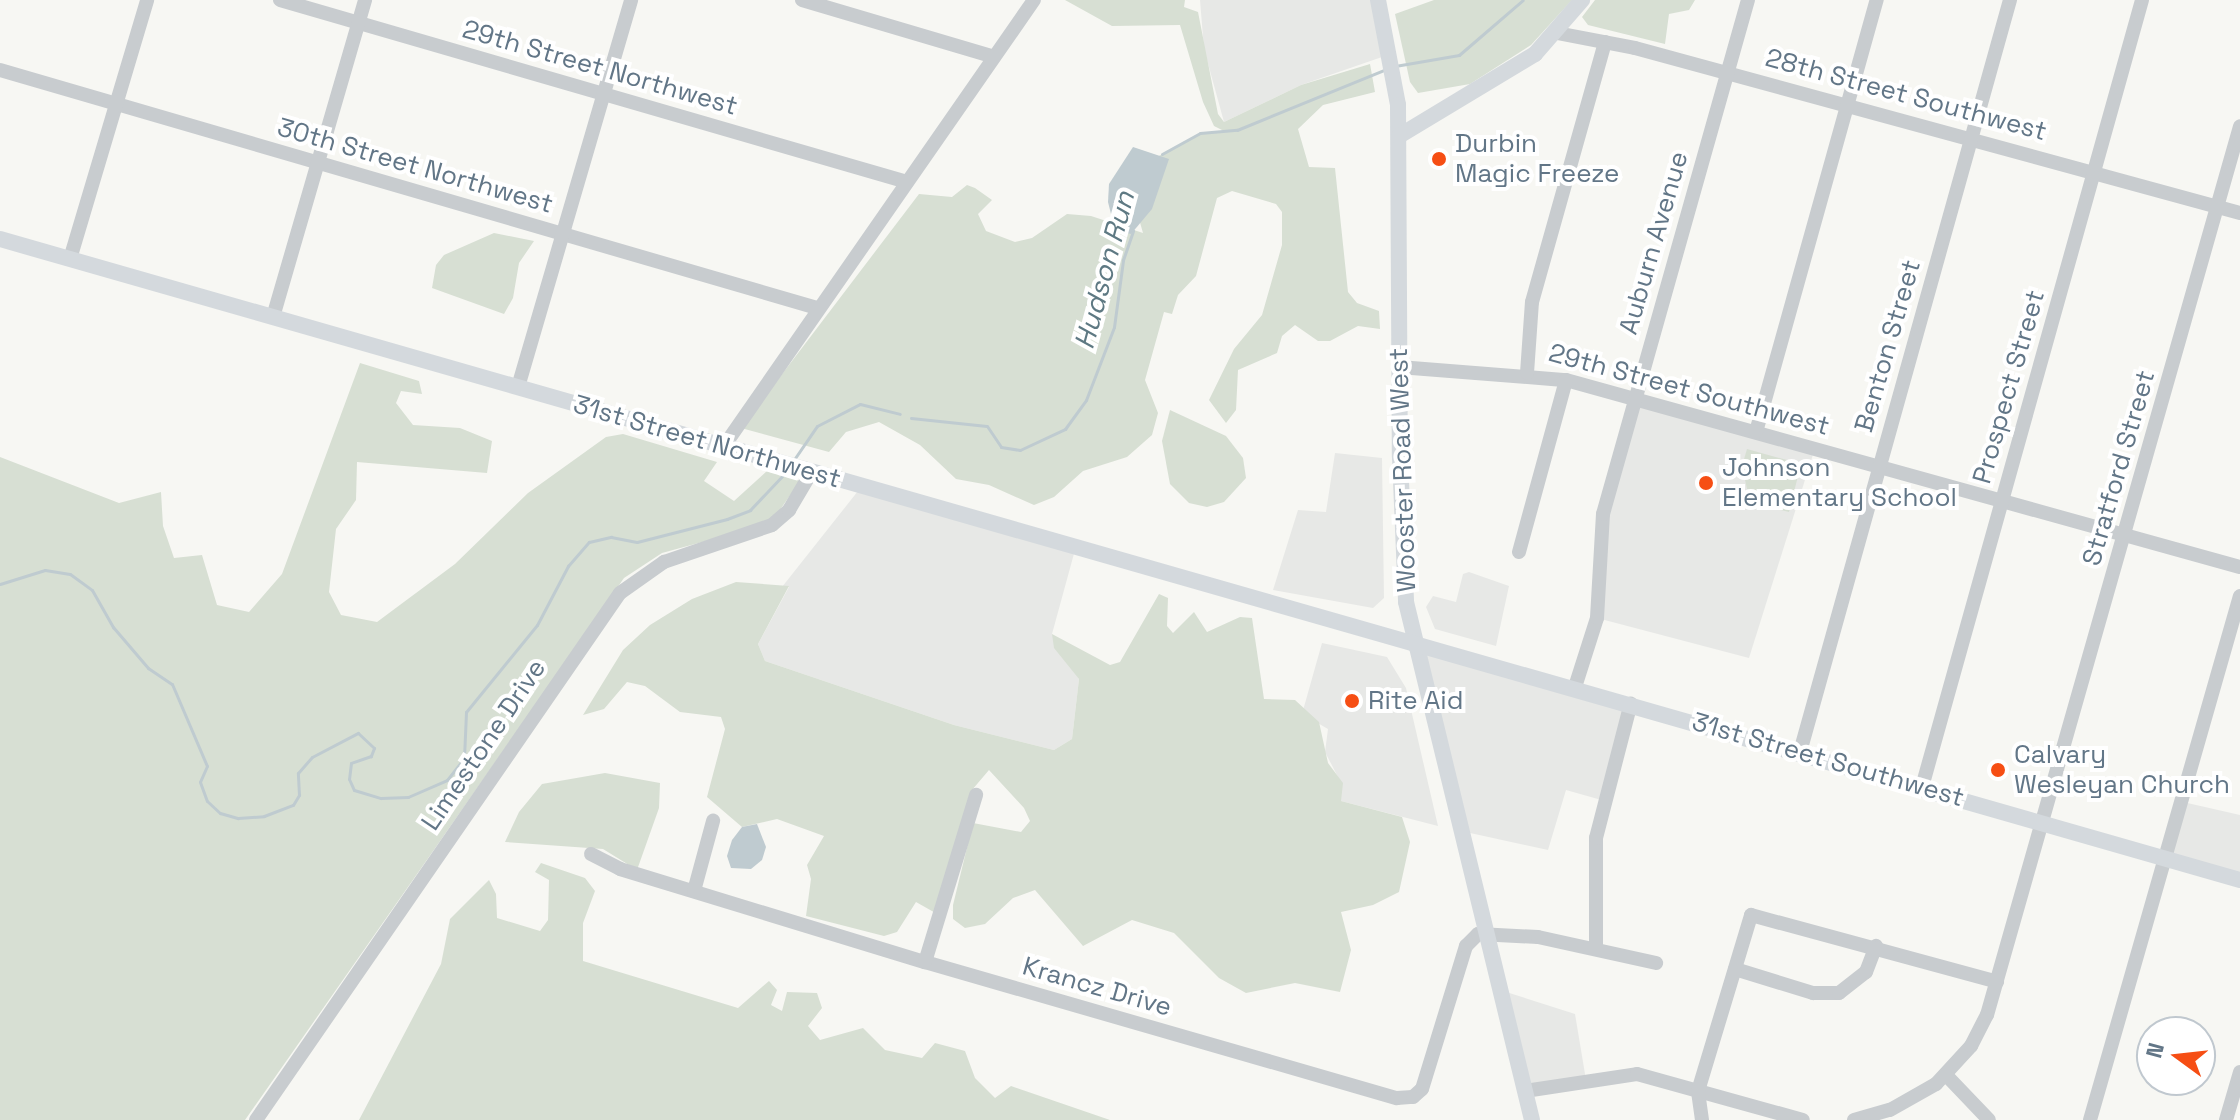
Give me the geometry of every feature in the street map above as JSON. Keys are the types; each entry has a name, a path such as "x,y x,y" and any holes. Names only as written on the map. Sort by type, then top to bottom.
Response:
{"main road":[{"name":"Wooster Road West","path":"1378,0 1395,84 1399,136 1403,576 1415,642 1532,1120"},
{"path":"1399,136 1492,83 1557,33 1582,0"},
{"name":"31st Street Northwest","path":"0,239 1415,642"},
{"name":"31st Street Southwest","path":"1415,642 2240,880"}],"street":[{"path":"70,259 147,0"},
{"name":"29th Street Northwest","path":"280,0 907,182"},
{"path":"273,317 365,0"},
{"path":"518,387 631,0"},
{"path":"802,0 994,57"},
{"path":"853,15 857,0"},
{"path":"724,446 1034,0"},
{"name":"Auburn Avenue","path":"1575,687 1597,618 1599,531 1748,0"},
{"path":"1756,432 1877,0"},
{"name":"Benton Street","path":"1800,752 2010,0"},
{"name":"Prospect Street","path":"1922,787 2142,0"},
{"name":"28th Street Southwest","path":"1557,33 1728,72 2240,213"},
{"path":"1527,373 1532,302 1605,42"},
{"name":"30th Street Northwest","path":"0,70 817,308"},
{"name":"Stratford Street","path":"1854,1120 1906,1103 1946,1075 1980,1031 2044,823 2240,126"},
{"name":"29th Street Southwest","path":"1399,367 1527,373 1566,380 2240,567"},
{"path":"1519,552 1566,380"},
{"name":"Limestone Drive","path":"256,1120 620,593 664,562 772,525 789,510 796,467"},
{"path":"2090,1120 2240,596"},
{"path":"1596,949 1596,838 1631,703"},
{"path":"925,962 976,795"},
{"path":"694,891 713,821"},
{"name":"Krancz Drive","path":"591,854 620,869 925,962 1406,1099 1418,1094 1427,1077 1466,946 1488,933"},
{"path":"1702,1120 1698,1091 1751,915 1876,946 1997,982"},
{"path":"1488,933 1596,949 1656,963"},
{"path":"1735,969 1813,993 1839,993 1866,972 1876,946"},
{"path":"2226,1120 2240,1072"},
{"path":"1525,1091 1628,1074 1803,1120"},
{"path":"1946,1075 1989,1120"}],"shaded area":[{"path":"1065,0 1185,0 1184,7 1198,12 1218,114 1224,122 1301,85 1370,64 1375,92 1323,105 1298,129 1309,167 1335,168 1348,292 1357,303 1379,311 1380,329 1358,326 1330,341 1318,341 1295,325 1282,336 1277,353 1238,370 1236,410 1226,423 1209,400 1234,349 1262,315 1282,245 1282,212 1276,204 1232,191 1217,198 1196,276 1178,295 1172,314 1164,312 1145,380 1158,413 1152,435 1127,457 1083,471 1054,497 1034,505 989,485 956,479 920,445 879,422 846,432 829,452 741,428 919,194 952,197 967,185 975,188 992,200 978,214 986,231 1015,242 1032,238 1067,214 1091,216 1143,233 1139,219 1157,157 1200,133 1224,131 1214,126 1203,102 1180,25 1112,26"},
{"path":"1200,0 1371,0 1382,57 1301,85 1224,122 1204,49"},
{"path":"1434,0 1572,0 1531,45 1470,84 1418,93 1410,82 1395,14"},
{"path":"1595,0 1695,0 1689,10 1669,14 1665,44 1588,25 1582,17"},
{"path":"1133,147 1169,159 1152,209 1131,234 1115,230 1108,202 1109,184"},
{"path":"494,233 534,241 519,263 513,298 504,314 432,288 436,265 444,255"},
{"path":"360,363 419,381 422,394 401,391 396,403 413,425 460,428 492,441 487,473 357,462 356,500 336,529 329,592 341,615 377,622 455,564 528,493 606,437 623,434 717,462 704,481 734,501 767,471 800,481 777,514 757,527 662,553 624,578 245,1120 0,1120 0,457 119,503 161,492 163,526 174,558 202,555 217,605 249,612 282,574"},
{"path":"1635,398 1815,448 1749,658 1597,618 1597,557"},
{"path":"1170,410 1226,436 1243,458 1246,478 1224,502 1207,507 1189,503 1170,484 1162,441"},
{"path":"1747,449 1801,464 1789,512 1765,506 1747,489 1742,466"},
{"path":"1335,453 1382,458 1384,598 1373,608 1273,590 1298,510 1326,512"},
{"path":"858,491 1075,550 1052,634 1079,679 1072,739 1054,750 954,725 765,661 758,644 789,587 782,587"},
{"path":"1469,572 1509,586 1496,646 1435,629 1426,607 1433,596 1456,602 1463,574"},
{"path":"736,582 789,586 758,644 765,661 954,725 1054,750 1072,739 1079,679 1054,648 1052,634 1110,665 1120,662 1159,594 1168,598 1167,626 1173,633 1194,612 1207,632 1240,617 1252,618 1264,699 1295,700 1319,722 1328,763 1343,783 1341,801 1402,817 1410,842 1399,892 1373,905 1341,912 1351,950 1340,992 1295,983 1246,993 1219,978 1174,933 1132,920 1083,946 1035,890 1013,898 985,924 965,928 953,919 953,905 973,823 1021,832 1030,821 1024,808 989,770 972,790 939,915 916,902 897,932 884,936 806,916 811,879 807,865 824,836 777,819 742,827 707,797 725,729 721,717 680,712 645,686 627,682 604,709 583,715 623,650 650,625 692,599"},
{"path":"1415,642 1631,703 1605,801 1566,790 1548,850 1461,831"},
{"path":"1322,643 1387,657 1406,688 1438,826 1341,801 1338,777 1325,752 1328,729 1302,714"},
{"path":"605,773 660,783 659,808 637,870 603,849 505,842 519,812 542,784"},
{"path":"2183,802 2240,815 2240,880 2167,858"},
{"path":"757,824 766,847 762,860 751,869 731,868 727,856 732,840 742,827"},
{"path":"541,863 585,878 595,891 583,923 583,961 738,1008 769,981 777,990 771,1005 782,1011 787,992 817,993 822,1008 808,1026 820,1040 863,1028 885,1050 922,1058 935,1043 965,1051 975,1078 995,1098 1011,1086 1110,1120 359,1120 441,964 450,919 489,880 496,894 497,918 540,931 548,920 549,880 535,872"},
{"path":"1503,991 1575,1014 1586,1080 1525,1091"}],"waterway":[{"name":"Hudson Run","path":"1395,66 1459,55 1523,0"},
{"name":"Hudson Run","path":"1162,154 1200,133 1237,130 1384,70"},
{"name":"Hudson Run","path":"911,418 987,426 1001,447 1020,450 1065,429 1086,400 1114,327 1123,260 1133,231"},
{"name":"Hudson Run","path":"793,461 817,426 860,404 900,414"},
{"name":"Hudson Run","path":"0,584 45,570 70,574 92,590 113,627 148,668 172,684 207,766 200,782 207,801 220,813 238,818 264,816 293,805 299,795 298,773 312,757 358,733 374,748 371,756 351,763 349,779 354,790 381,798 408,797 447,780 464,758 466,712 537,625 568,566 589,542 611,537 637,542 727,519 750,510 787,471"}],"place":[{"name":"Durbin Magic Freeze","path":"1439,159"},
{"name":"Johnson Elementary School","path":"1706,483"},
{"name":"Rite Aid","path":"1352,701"},
{"name":"Calvary Wesleyan Church","path":"1998,770"}]}
